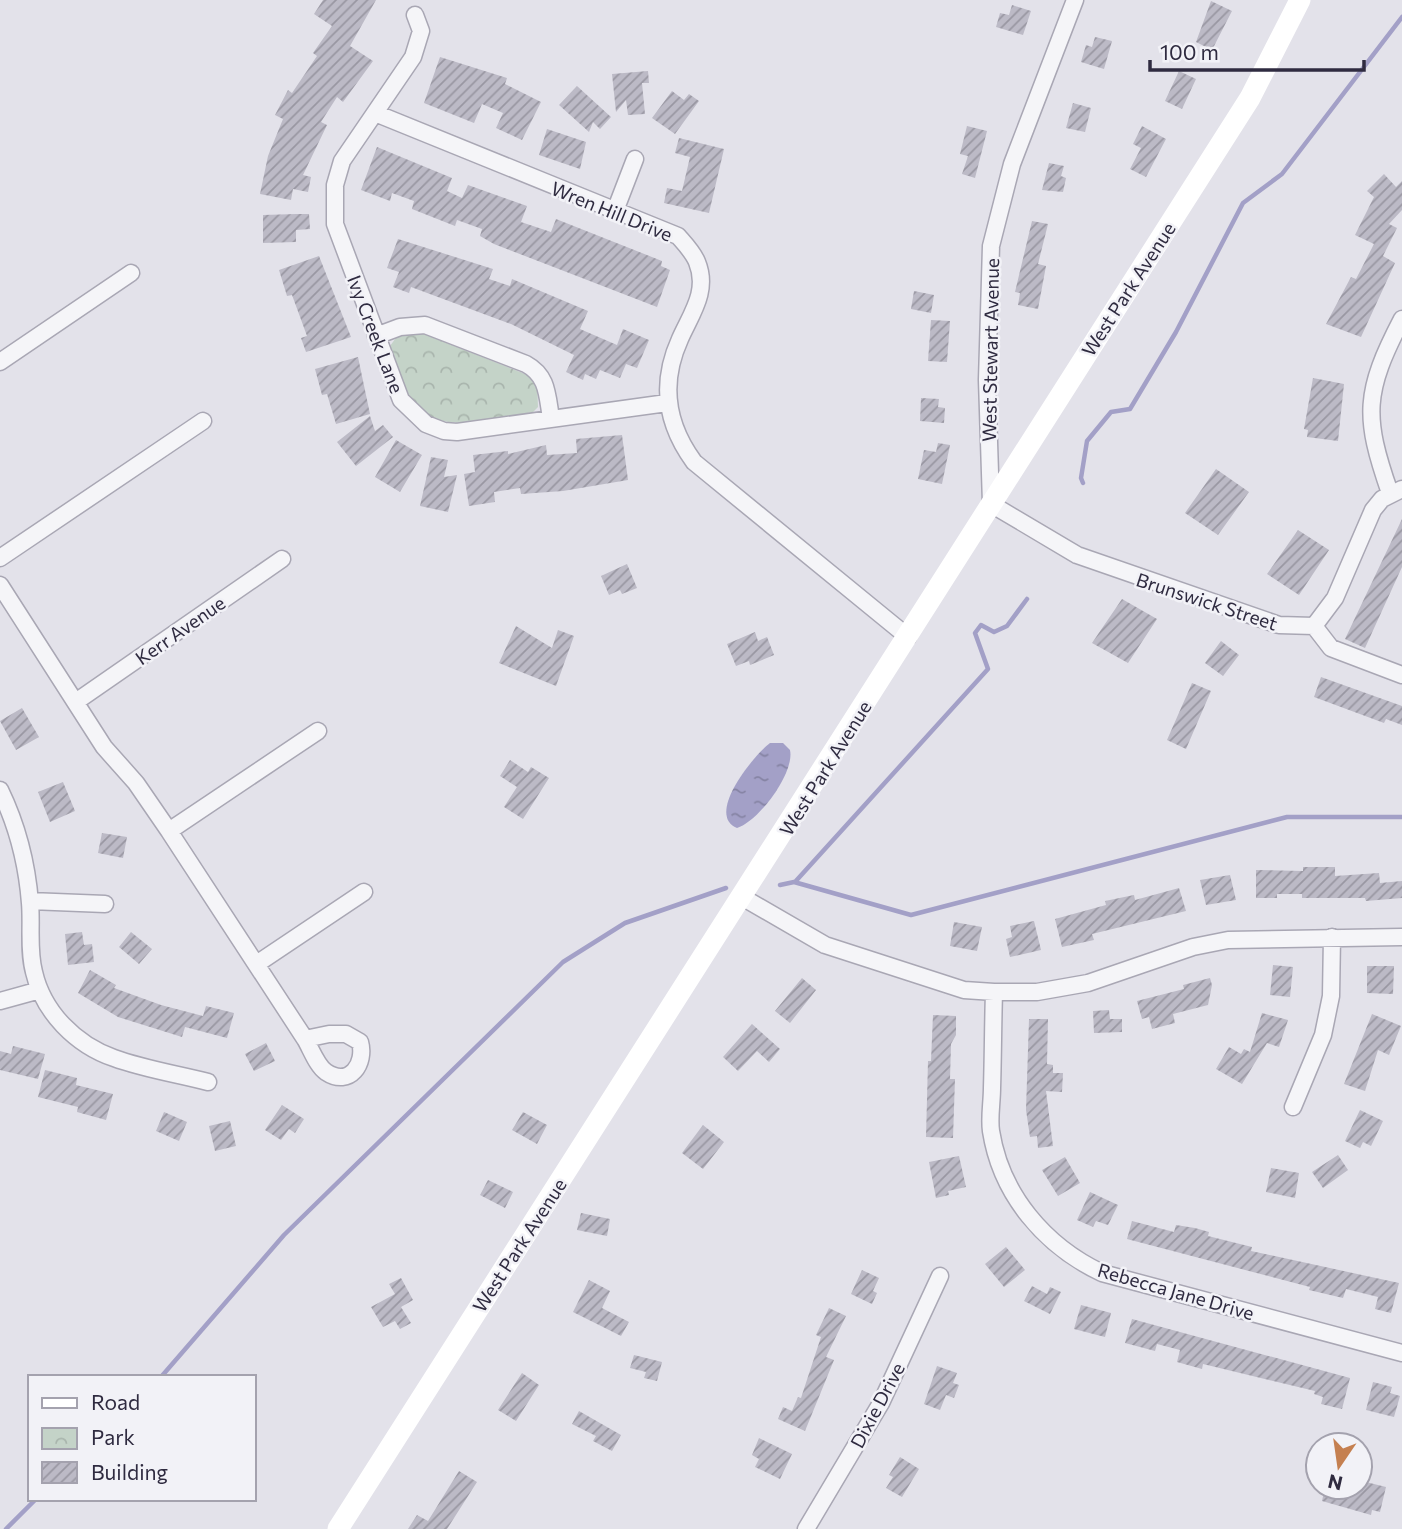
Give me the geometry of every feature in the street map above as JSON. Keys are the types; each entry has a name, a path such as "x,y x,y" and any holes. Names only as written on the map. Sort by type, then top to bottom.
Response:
{"main road":[{"name":"West Park Avenue","path":"338,1529 1250,98 1300,0"}],"street":[{"name":"West Stewart Avenue","path":"991,504 987,366 991,246 1012,164 1075,0"},
{"name":"Ivy Creek Lane","path":"415,15 421,31 412,57 342,161 333,205 335,224 401,400 426,424 444,431 457,432 667,403"},
{"name":"Wren Hill Drive","path":"375,113 678,236 698,264 699,300 670,366 667,403 680,443 694,462 908,637"},
{"path":"615,211 635,159"},
{"path":"0,362 131,273"},
{"path":"1402,319 1372,392 1370,428 1396,491 1373,510 1335,598 1314,626 1331,648 1402,675"},
{"path":"376,336 400,327 425,325 526,364 538,371 545,381 551,418"},
{"path":"0,558 203,421"},
{"name":"Brunswick Street","path":"991,504 1041,536 1119,571 1279,625 1314,626"},
{"name":"Kerr Avenue","path":"77,701 282,559"},
{"path":"0,585 77,701 104,747 136,783 258,963 305,1039"},
{"path":"169,831 318,731"},
{"path":"0,790 19,837 30,901 33,971 40,990 61,1024 83,1044 113,1058 208,1082"},
{"path":"258,963 364,892"},
{"path":"742,897 825,945 964,990 994,992 1037,992 1088,983 1193,947 1228,940 1402,937"},
{"path":"30,901 105,904"},
{"path":"1293,1107 1324,1035 1331,996 1332,937"},
{"path":"0,1001 40,990"},
{"name":"Rebecca Jane Drive","path":"994,992 991,1130 1002,1171 1014,1195 1048,1239 1076,1260 1102,1272 1402,1353"},
{"name":"Dixie Drive","path":"806,1529 881,1403 940,1276"}],"green space":[{"path":"419,332 530,376 537,383 538,407 533,412 482,422 447,422 432,417 418,408 407,394 390,353 390,346 398,335"}],"water":[{"path":"770,743 783,743 790,750 787,771 764,807 746,824 737,828 729,821 726,811 729,799 744,772"}],"building":[{"path":"323,0 376,0 350,46 373,61 343,102 337,97 321,122 327,125 303,175 311,177 308,192 293,189 291,200 260,194 268,156 283,119 275,115 288,90 292,93 317,56 313,53 332,26 314,14"},
{"path":"1211,1 1232,11 1212,50 1196,42"},
{"path":"1012,5 1031,11 1023,35 996,27 1000,13 1009,15"},
{"path":"1095,37 1112,41 1104,69 1081,62 1086,45 1092,47"},
{"path":"440,57 507,78 505,84 541,102 522,140 496,128 503,113 482,104 474,123 424,103"},
{"path":"648,71 649,83 642,83 645,114 628,115 626,100 616,112 612,74"},
{"path":"1179,71 1196,79 1182,109 1165,101"},
{"path":"577,86 611,117 600,129 593,122 589,132 559,105"},
{"path":"672,91 684,100 689,94 699,101 675,134 652,118"},
{"path":"1073,103 1091,108 1085,132 1066,128"},
{"path":"967,126 987,131 975,178 962,174 968,156 960,154"},
{"path":"1142,126 1166,139 1146,177 1130,169 1141,148 1133,144"},
{"path":"547,129 586,142 580,169 539,155"},
{"path":"679,138 724,149 709,213 664,203 667,188 682,191 690,157 675,153"},
{"path":"377,147 452,178 447,191 462,198 468,185 527,206 521,222 551,232 556,219 662,261 661,266 670,270 657,307 494,244 480,236 482,229 457,220 455,226 412,209 414,201 392,193 390,201 361,190"},
{"path":"1049,163 1064,166 1061,176 1066,178 1063,192 1042,190"},
{"path":"1384,174 1396,187 1402,181 1402,210 1389,224 1397,228 1383,256 1395,263 1361,337 1326,324 1351,277 1356,279 1374,244 1355,235 1374,197 1367,191"},
{"path":"309,214 310,229 296,230 296,242 263,243 263,215"},
{"path":"1032,221 1048,224 1038,264 1046,266 1038,309 1018,305 1020,293 1015,292"},
{"path":"398,239 493,269 489,279 510,286 512,279 588,311 580,329 617,345 623,329 649,340 637,368 626,364 620,378 600,370 596,379 585,374 583,380 566,372 574,355 511,324 411,287 409,293 393,287 399,272 387,268"},
{"path":"319,256 351,337 306,352 301,338 307,336 292,295 287,296 279,270"},
{"path":"914,291 934,295 931,313 911,309"},
{"path":"931,320 950,321 947,362 928,361"},
{"path":"358,357 370,414 336,424 327,394 322,395 315,369"},
{"path":"1313,378 1344,384 1338,441 1307,437 1308,430 1304,429"},
{"path":"921,398 939,399 938,407 945,408 944,423 920,421"},
{"path":"370,416 375,431 383,425 393,437 356,466 337,442"},
{"path":"622,435 628,480 563,491 521,494 520,488 494,492 495,502 469,506 464,474 475,472 473,455 508,451 508,454 546,445 547,455 577,453 576,439"},
{"path":"396,440 422,455 400,492 375,477"},
{"path":"938,443 950,445 942,484 918,479 924,450 936,452"},
{"path":"431,457 448,460 444,477 457,475 448,512 420,506"},
{"path":"1216,469 1249,492 1218,535 1185,513"},
{"path":"1402,519 1402,567 1365,648 1345,639"},
{"path":"1298,530 1329,550 1299,595 1267,574"},
{"path":"627,564 637,588 622,594 620,590 609,595 601,576"},
{"path":"1122,599 1157,619 1128,663 1092,643"},
{"path":"516,626 552,648 558,630 574,636 556,686 499,663"},
{"path":"755,632 758,641 767,637 774,655 750,665 749,661 736,666 727,644"},
{"path":"1221,641 1239,655 1223,676 1205,663"},
{"path":"1321,677 1402,706 1402,725 1386,719 1384,723 1314,697"},
{"path":"1192,683 1211,691 1186,749 1167,740"},
{"path":"22,708 39,737 16,750 0,721"},
{"path":"510,760 528,772 531,767 549,778 523,819 504,807 517,787 500,776"},
{"path":"63,782 75,811 50,822 38,792"},
{"path":"102,833 127,837 123,858 98,853"},
{"path":"1303,867 1335,867 1335,876 1379,873 1380,883 1402,881 1402,898 1366,901 1365,898 1302,898 1302,894 1277,894 1277,898 1256,898 1256,870 1303,871"},
{"path":"1230,875 1236,900 1206,905 1200,880"},
{"path":"1179,888 1186,911 1092,934 1094,940 1062,947 1055,919 1106,905 1105,901 1134,895 1135,900"},
{"path":"1034,921 1041,950 1010,957 1006,939 1012,937 1010,926"},
{"path":"954,922 982,927 977,951 950,946"},
{"path":"82,932 84,945 92,944 94,962 68,965 65,934"},
{"path":"131,932 152,949 139,964 119,947"},
{"path":"1273,965 1293,967 1290,997 1270,995"},
{"path":"1367,966 1394,966 1393,994 1367,993"},
{"path":"90,970 116,985 114,988 161,1005 203,1016 206,1006 234,1013 227,1038 185,1027 182,1037 118,1017 78,993"},
{"path":"802,978 816,990 790,1023 775,1011"},
{"path":"1210,978 1212,985 1208,1005 1173,1014 1175,1023 1152,1029 1149,1017 1142,1019 1137,1001 1184,989 1183,985"},
{"path":"1109,1010 1110,1019 1122,1019 1122,1032 1094,1033 1093,1011"},
{"path":"1262,1013 1288,1020 1279,1047 1267,1043 1242,1084 1216,1069 1229,1047 1241,1054 1244,1049 1250,1052"},
{"path":"1372,1014 1401,1026 1389,1055 1378,1050 1365,1091 1344,1084"},
{"path":"933,1015 956,1016 956,1035 951,1044 950,1079 955,1079 953,1138 926,1137 928,1061 931,1061"},
{"path":"1029,1019 1048,1019 1047,1064 1053,1065 1053,1073 1063,1073 1062,1092 1046,1091 1053,1146 1038,1148 1037,1136 1030,1137 1026,1110"},
{"path":"752,1024 780,1049 769,1062 757,1051 738,1071 723,1057"},
{"path":"266,1043 275,1061 254,1071 245,1054"},
{"path":"13,1046 45,1054 38,1079 0,1070 0,1051 11,1054"},
{"path":"45,1070 77,1078 76,1085 113,1094 106,1120 77,1112 78,1107 38,1097"},
{"path":"282,1105 304,1119 295,1133 289,1129 281,1140 265,1130"},
{"path":"1360,1110 1383,1121 1371,1146 1363,1142 1360,1148 1345,1141"},
{"path":"164,1112 187,1122 179,1141 156,1131"},
{"path":"523,1112 547,1125 537,1144 512,1130"},
{"path":"230,1121 236,1146 215,1151 209,1126"},
{"path":"703,1125 724,1142 703,1169 682,1153"},
{"path":"1338,1155 1348,1170 1323,1188 1312,1172"},
{"path":"959,1156 966,1187 948,1191 949,1195 936,1198 929,1162"},
{"path":"1065,1157 1080,1183 1058,1196 1042,1170"},
{"path":"1271,1168 1299,1173 1295,1198 1266,1192"},
{"path":"488,1180 513,1192 505,1208 480,1195"},
{"path":"1090,1192 1118,1205 1108,1225 1096,1221 1093,1227 1077,1220"},
{"path":"581,1213 610,1219 607,1236 577,1230"},
{"path":"1132,1221 1174,1232 1176,1225 1195,1228 1209,1232 1208,1236 1252,1247 1251,1251 1399,1283 1391,1313 1375,1309 1378,1297 1346,1289 1343,1298 1127,1239"},
{"path":"1006,1247 1025,1270 1004,1287 985,1264"},
{"path":"862,1270 879,1278 873,1291 877,1293 872,1304 851,1294"},
{"path":"401,1278 413,1300 401,1307 411,1323 400,1329 395,1321 383,1327 371,1307 395,1294 389,1284"},
{"path":"589,1280 610,1291 602,1308 629,1322 621,1336 573,1312"},
{"path":"1032,1286 1047,1294 1050,1287 1061,1292 1050,1314 1024,1301"},
{"path":"1081,1305 1111,1313 1105,1337 1074,1329"},
{"path":"829,1308 846,1316 826,1357 834,1360 805,1431 778,1419 783,1407 792,1411 798,1397 801,1398 821,1337 816,1335"},
{"path":"1132,1319 1350,1378 1342,1409 1321,1404 1323,1397 1314,1394 1315,1391 1203,1364 1202,1369 1177,1362 1180,1350 1157,1344 1155,1351 1125,1343"},
{"path":"634,1355 662,1362 657,1381 644,1378 646,1372 630,1368"},
{"path":"937,1366 957,1373 953,1383 959,1385 954,1398 946,1395 940,1410 924,1404"},
{"path":"522,1373 539,1385 516,1421 498,1410"},
{"path":"1373,1382 1392,1387 1390,1393 1400,1396 1394,1417 1366,1410"},
{"path":"579,1411 621,1435 612,1451 593,1441 596,1436 572,1424"},
{"path":"759,1438 792,1454 780,1479 755,1467 759,1459 752,1455"},
{"path":"900,1457 919,1469 902,1497 886,1488 893,1477 889,1475"},
{"path":"459,1471 477,1482 447,1529 408,1529 417,1515 428,1521"},
{"path":"1374,1484 1386,1487 1380,1512 1372,1510 1371,1515 1322,1501 1374,1501"}],"waterway":[{"path":"1083,483 1081,478 1087,441 1111,412 1130,409 1176,332 1243,203 1282,174 1402,17"},
{"path":"795,882 988,669 975,633 981,625 994,632 1007,626 1027,599"},
{"path":"780,885 794,882 911,915 1287,817 1402,817"},
{"path":"163,1375 284,1235 563,962 625,923 726,888"},
{"path":"6,1529 34,1501"}]}
